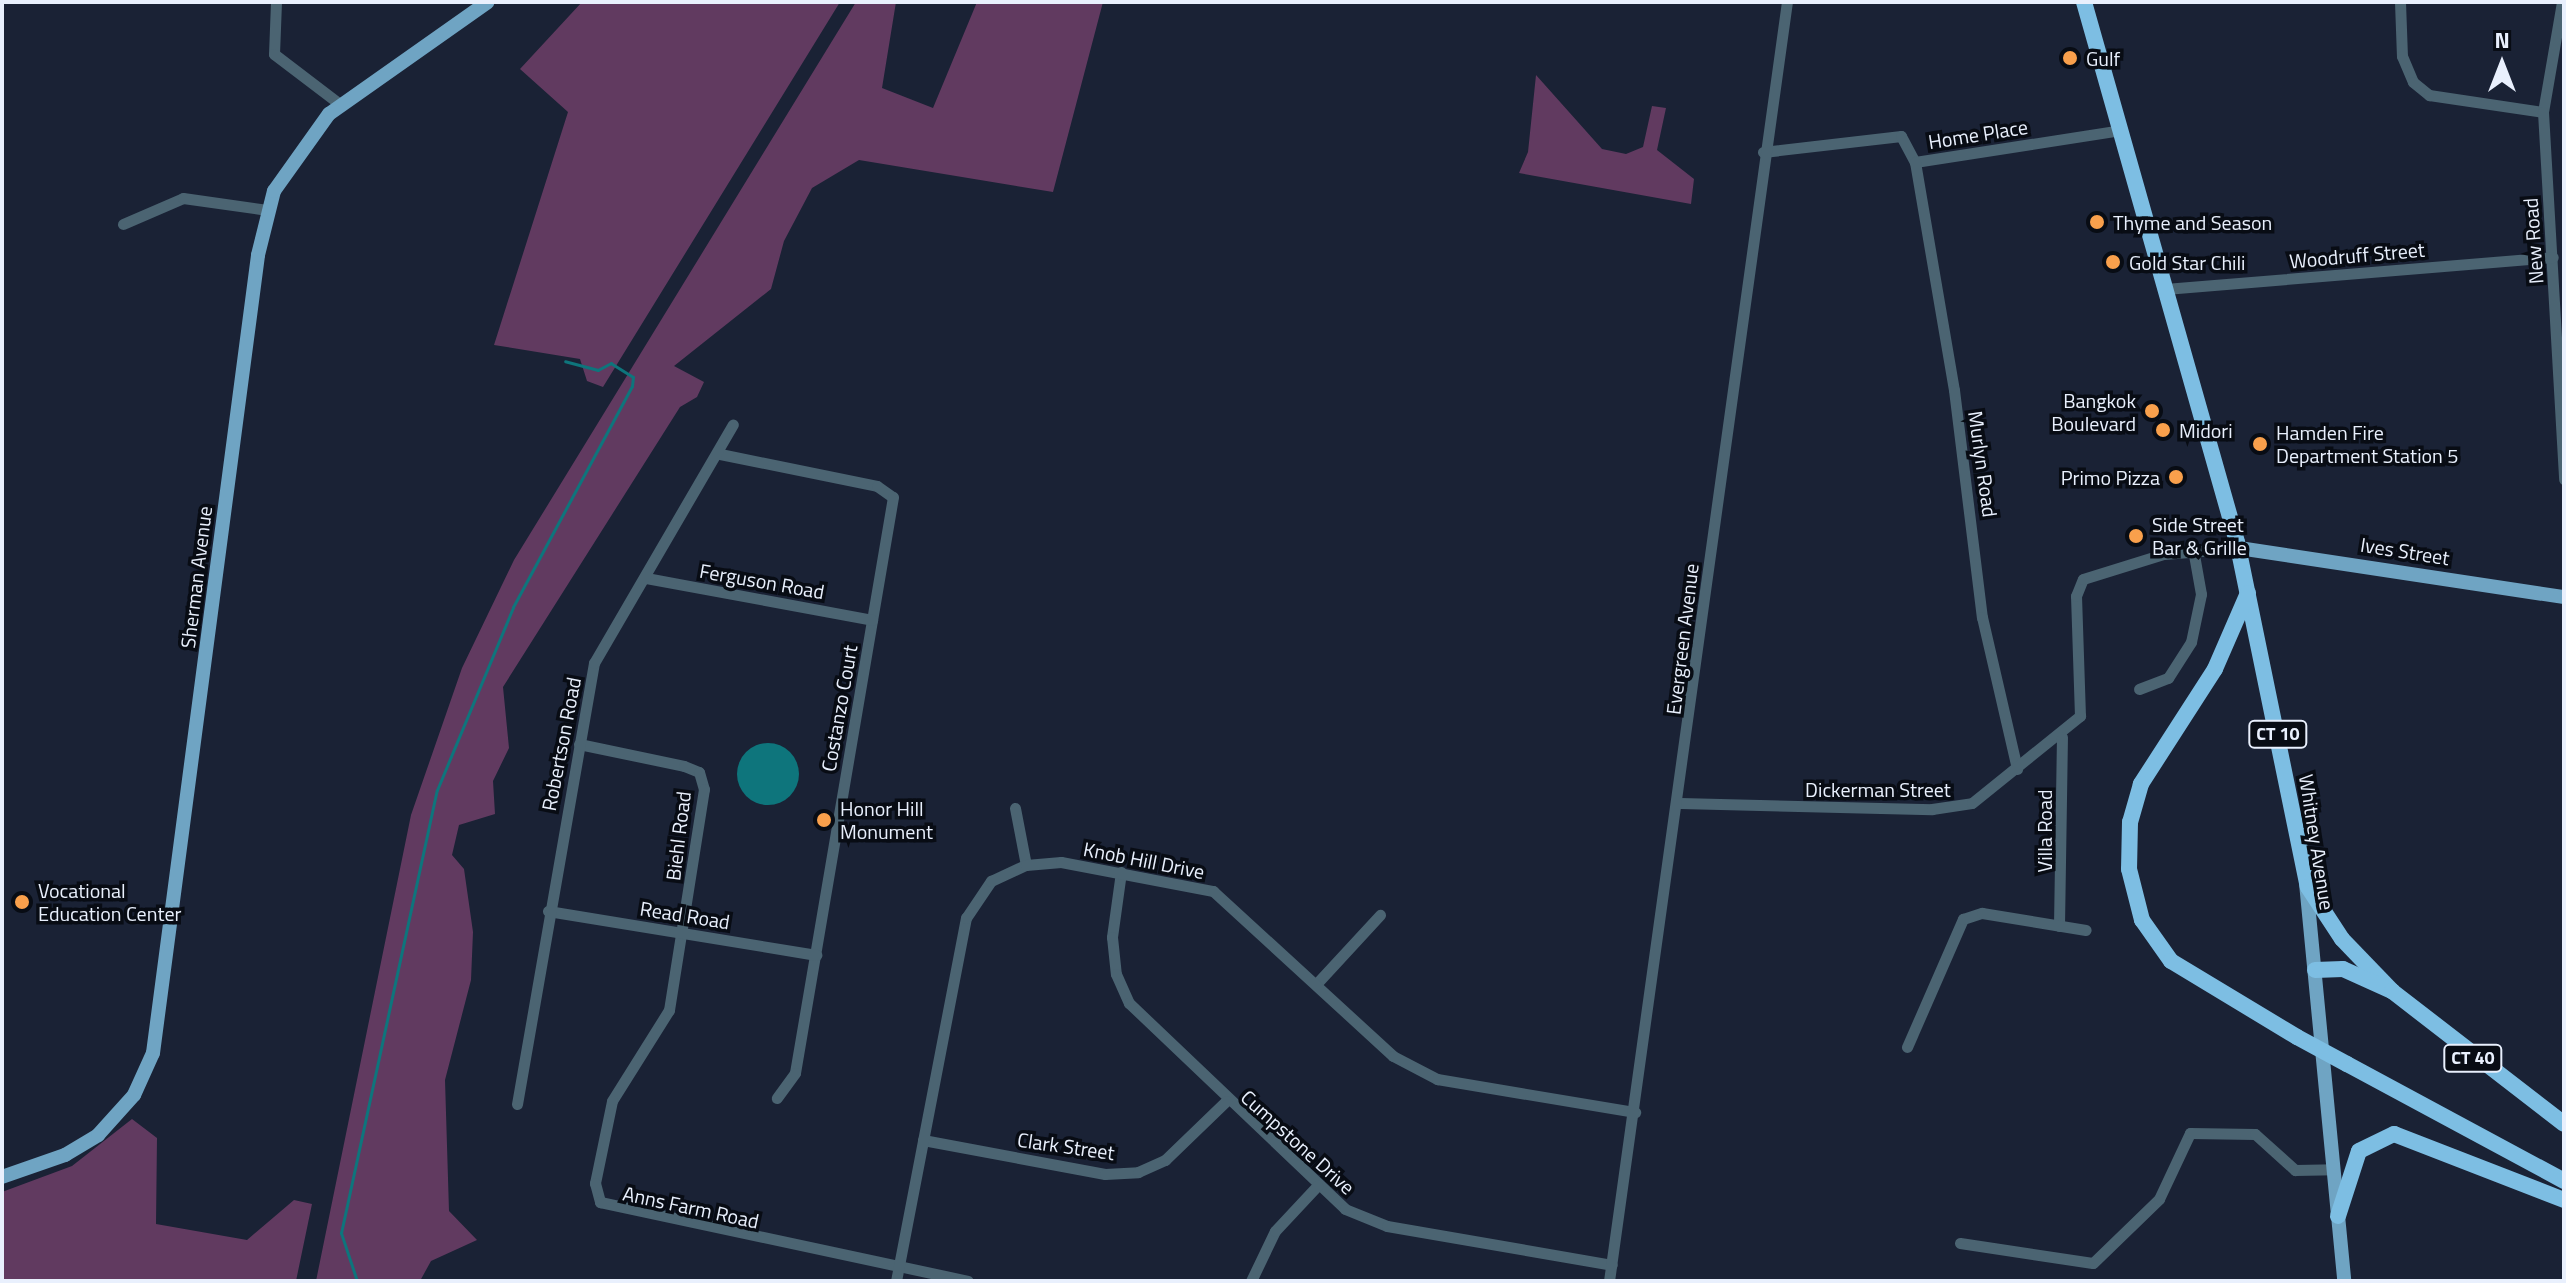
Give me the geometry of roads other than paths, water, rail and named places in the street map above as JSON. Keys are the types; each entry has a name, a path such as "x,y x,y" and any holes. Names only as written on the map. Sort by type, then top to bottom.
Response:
{"highway":[{"name":"Whitney Avenue","path":"2084,2 2239,548 2305,875"},
{"path":"2248,593 2215,669 2141,784 2130,822 2129,869 2142,920 2178,967 2297,1037 2558,1178"},
{"path":"2305,875 2333,927 2392,991"},
{"path":"2315,970 2343,969 2392,991"},
{"name":"CT 40","path":"2392,991 2561,1122"},
{"path":"2338,1216 2359,1151 2394,1134 2558,1197"}],"main road":[{"name":"Sherman Avenue","path":"2,1177 65,1155 98,1135 134,1095 153,1053 267,210 291,158 341,105 488,2"},
{"name":"Ives Street","path":"2239,548 2564,597"},
{"name":"Whitney Avenue","path":"2305,875 2344,1281"}],"street":[{"path":"276,2 274,54 341,105"},
{"name":"Evergreen Avenue","path":"1609,1281 1680,803 1763,152 1787,2"},
{"path":"2400,2 2402,56 2413,82 2429,95 2543,112"},
{"name":"New Road","path":"2562,2 2543,112 2564,479"},
{"name":"Home Place","path":"1763,152 1901,136 1915,162 2121,130"},
{"name":"Murlyn Road","path":"1915,162 1954,390 1982,617 2017,769"},
{"path":"123,224 183,198 267,210"},
{"name":"Woodruff Street","path":"2165,289 2553,257"},
{"name":"Robertson Road","path":"517,1104 548,911 594,663 720,454 733,424"},
{"name":"Costanzo Court","path":"720,454 877,486 893,497 795,1073 777,1098"},
{"name":"Dickerman Street","path":"1680,803 1952,808 1979,800 2062,737 2084,702 2080,583 2097,571 2193,549 2239,548"},
{"path":"2139,689 2168,678 2191,642 2201,594 2193,549"},
{"name":"Ferguson Road","path":"646,578 872,620"},
{"name":"Villa Road","path":"2059,926 2062,737"},
{"name":"Biehl Road","path":"579,744 699,772 704,789 683,933"},
{"path":"1015,808 1026,865"},
{"name":"Knob Hill Drive","path":"896,1281 966,918 991,881 1026,865 1121,872 1213,891 1319,981 1393,1056 1437,1079 1635,1112"},
{"name":"Cumpstone Drive","path":"1121,872 1116,974 1129,1003 1226,1101 1345,1209 1387,1226 1612,1265"},
{"name":"Read Road","path":"548,911 816,955"},
{"path":"1907,1047 1963,919 1982,913 2086,930"},
{"path":"1319,981 1380,915"},
{"name":"Anns Farm Road","path":"683,933 669,1010 612,1101 595,1183 600,1202 968,1281"},
{"name":"Clark Street","path":"923,1140 1105,1174 1138,1172 1165,1160 1226,1101"},
{"path":"1960,1243 2093,1263 2159,1199 2190,1133 2255,1134 2295,1170 2334,1169"},
{"path":"1251,1281 1275,1231 1317,1186"}],"waterway":[{"path":"357,1281 341,1233 437,790 513,607 632,386 633,377 611,363 598,370 565,361"}],"place":[{"name":"Gulf","path":"2070,58"},
{"name":"Thyme and Season","path":"2097,222"},
{"name":"Gold Star Chili","path":"2113,262"},
{"name":"Bangkok Boulevard","path":"2152,411"},
{"name":"Midori","path":"2163,430"},
{"name":"Hamden Fire Department Station 5","path":"2260,444"},
{"name":"Primo Pizza","path":"2176,477"},
{"name":"Side Street Bar & Grille","path":"2136,536"},
{"name":"Honor Hill Monument","path":"824,820"},
{"name":"Vocational Education Center","path":"22,902"}]}
